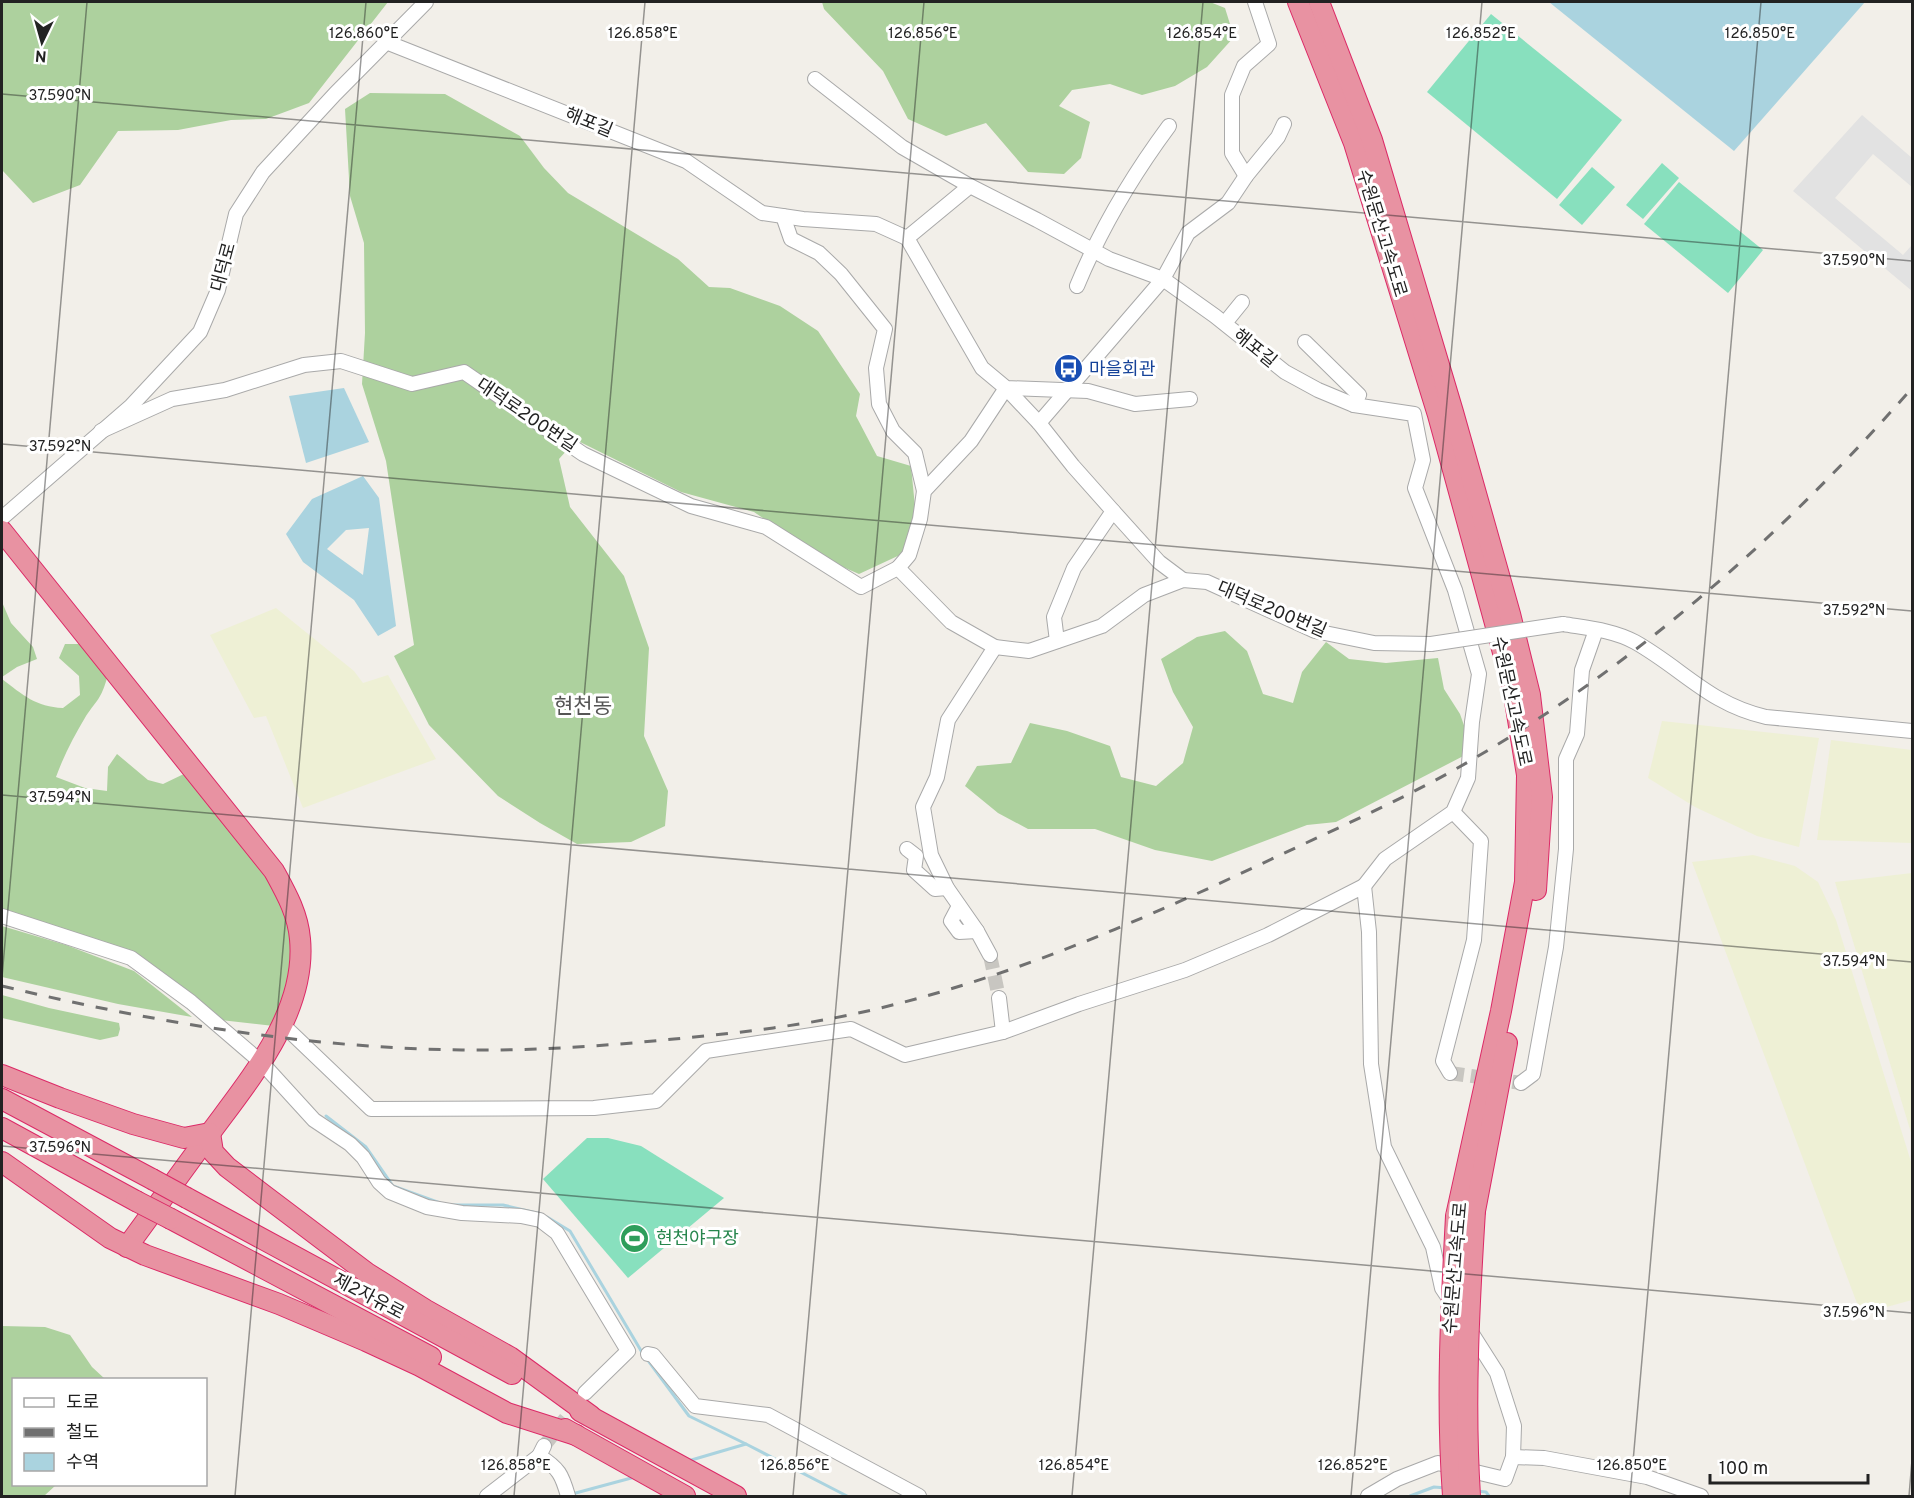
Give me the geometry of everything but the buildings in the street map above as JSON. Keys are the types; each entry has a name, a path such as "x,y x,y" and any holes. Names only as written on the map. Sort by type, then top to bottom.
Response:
{"highway":[{"name":"수원문산고속도로","path":"1298,2 1354,143 1438,415 1513,689 1527,775 1525,882 1501,1011 1456,1216 1448,1349 1448,1441 1453,1497"},
{"name":"수원문산고속도로","path":"1319,2 1376,151 1453,412 1530,695 1542,797 1538,882 1475,1211 1467,1342 1466,1438 1470,1497"},
{"path":"2,531 274,871 292,905 300,938 299,975 291,1005 262,1063 127,1247"},
{"path":"2,1075 81,1106 184,1138 210,1133"},
{"name":"제2자유로","path":"2,1099 641,1443 736,1497"},
{"name":"제2자유로","path":"2,1128 576,1435 679,1493"},
{"path":"210,1133 213,1152 227,1167 367,1273 426,1310 510,1357 591,1416"},
{"path":"2,1162 110,1238 127,1247 279,1304 366,1341 420,1366 507,1413 576,1435"}],"street":[{"name":"대덕로","path":"2,518 131,406 200,332 218,290 236,214 263,172 426,2"},
{"path":"1246,176 1232,153 1232,95 1244,66 1269,44 1255,2"},
{"name":"해포길","path":"386,42 686,161 762,213 876,225 907,238"},
{"name":"해포길","path":"815,79 902,147 970,186 1109,259 1163,279 1225,323 1285,372 1318,390 1354,405 1414,414 1423,460 1415,488 1455,590 1479,674 1472,722 1468,778 1453,812"},
{"path":"1039,423 1163,279 1188,233 1228,203 1246,176 1278,137 1284,124"},
{"path":"1077,286 1092,250 1138,168 1169,126"},
{"path":"970,186 907,238 982,368 1006,388 1039,423 1073,466 1159,562 1183,580"},
{"path":"783,216 791,239 819,253 827,260 885,329 876,368 879,404 893,431 915,453 924,491 920,519 909,555 898,568"},
{"path":"1225,323 1242,302"},
{"path":"1305,342 1359,395 1354,405"},
{"name":"대덕로200번길","path":"101,432 172,399 225,390 304,365 341,362 412,384 464,372 583,454 691,506 766,527 861,587 898,568 951,622 995,647 1029,651 1102,626 1144,595 1183,580 1208,582 1315,631 1374,644 1431,644 1563,624 1596,630 1633,641 1706,692 1744,712 1766,717 1912,731"},
{"path":"924,491 971,441 1006,388"},
{"path":"1006,388 1088,391 1135,404 1190,399"},
{"path":"1057,641 1054,617 1074,568 1113,511"},
{"path":"1521,1083 1533,1074 1556,947 1566,849 1566,759 1577,734 1582,670 1596,630"},
{"path":"990,955 977,931 947,888 931,855 923,807 937,777 948,720 995,647"},
{"path":"282,1023 371,1109 594,1108 656,1101 706,1051 851,1029 905,1055 1004,1032 1079,1004 1185,970 1268,935 1364,886 1385,859 1453,812 1481,841 1473,940 1443,1061 1450,1073"},
{"path":"907,849 916,856 914,870 935,889 947,888"},
{"path":"1364,886 1369,932 1371,1064 1384,1147 1433,1247 1442,1288 1497,1373 1514,1426 1513,1457 1505,1479 1438,1463 1397,1479 1368,1497"},
{"path":"2,915 131,958 191,1002 262,1063 314,1120 350,1144 363,1157 379,1182 390,1192 427,1207 462,1213 522,1216 540,1220 557,1233 628,1351 585,1393"},
{"path":"999,998 1004,1032"},
{"path":"648,1354 653,1355 695,1406 768,1415 919,1497"},
{"path":"487,1497 542,1451 561,1474 568,1497"},
{"path":"1513,1457 1544,1458 1647,1476 1701,1497"}],"green space":[{"path":"2,2 388,2 309,103 266,119 231,120 178,130 118,131 80,185 33,203 2,170"},
{"path":"822,2 1210,2 1225,8 1234,37 1207,67 1175,86 1142,95 1110,84 1072,90 1059,106 1090,122 1081,158 1064,174 1028,172 986,123 946,136 908,119 883,71 824,9"},
{"path":"1491,14 1622,120 1557,199 1427,92"},
{"path":"370,93 445,94 520,136 544,168 568,193 678,259 709,287 730,288 780,306 818,331 860,394 856,416 877,456 911,466 916,517 902,554 859,574 820,557 754,512 681,492 576,440 559,459 570,507 624,576 649,648 644,736 668,791 665,826 631,842 577,844 498,796 429,725 394,656 414,645 386,461 362,384 365,333 364,243 350,196 345,109"},
{"path":"1662,163 1679,178 1643,219 1626,205"},
{"path":"1592,167 1615,187 1582,225 1559,205"},
{"path":"1679,182 1763,250 1728,293 1644,224"},
{"path":"2,602 11,623 33,647 37,659 17,667 2,677"},
{"path":"276,608 354,671 363,683 388,675 436,759 303,808 266,716 254,718 210,635"},
{"path":"1225,631 1247,651 1263,694 1293,703 1302,672 1326,642 1349,659 1386,663 1438,658 1444,689 1460,714 1473,751 1336,822 1307,825 1212,861 1155,850 1095,829 1028,829 998,813 965,786 977,766 1011,763 1030,723 1067,731 1110,746 1121,777 1156,786 1183,763 1193,727 1173,692 1161,659 1197,637"},
{"path":"65,644 82,644 107,678 101,695 86,716 56,777 85,788 107,791 108,767 117,754 148,780 163,784 188,772 282,895 289,917 294,978 274,1026 203,1018 133,962 2,910 2,679 37,703 63,708 80,695 79,676 59,658"},
{"path":"1662,721 1819,738 1799,847 1757,836 1695,807 1648,778"},
{"path":"1831,740 1912,750 1912,843 1817,840"},
{"path":"1753,855 1795,866 1818,882 1836,920 1912,1165 1912,1300 1861,1314 1692,862"},
{"path":"1912,873 1912,1136 1835,882"},
{"path":"2,926 66,945 134,971 192,1017 118,1004 2,977"},
{"path":"2,995 119,1023 118,1036 100,1040 2,1018"},
{"name":"현천야구장","path":"587,1138 608,1138 641,1146 724,1198 628,1278 543,1179"},
{"path":"2,1326 45,1327 70,1335 92,1367 104,1378 12,1378 12,1486 55,1486 44,1496 2,1496"}],"shaded area":[{"path":"1862,115 1912,158 1912,187 1873,154 1835,198 1903,255 1912,245 1912,291 1793,191"}],"water":[{"path":"1549,2 1865,2 1734,151"},
{"path":"344,388 369,442 306,463 289,396"},
{"path":"363,476 379,498 396,626 378,636 354,600 303,562 286,534 312,499","holes":["369,528 363,575 327,549 346,530"]}],"waterway":[{"path":"326,1116 366,1147 393,1186 440,1203"},
{"path":"450,1205 503,1205 541,1214"},
{"path":"547,1217 570,1231 643,1354"},
{"path":"647,1359 689,1416 746,1444"},
{"path":"688,1461 746,1444 847,1496"},
{"path":"572,1494 635,1477"},
{"path":"1410,1496 1434,1487 1446,1488"},
{"path":"1476,1491 1486,1492 1489,1496"}],"tunnel":[{"path":"990,955 999,998"},
{"path":"1450,1073 1521,1083"},
{"path":"544,1446 580,1400"}],"railway":[{"path":"2,986 115,1011 230,1031 346,1044 489,1050 621,1044 769,1028 863,1012 970,983 1075,946 1228,879 1422,787 1530,724 1649,639 1705,593 1813,494 1912,388"}],"place":[{"name":"마을회관","path":"1068,369"},
{"name":"현천야구장","path":"635,1238"}],"district":[{"name":"현천동","path":"583,706"}]}
